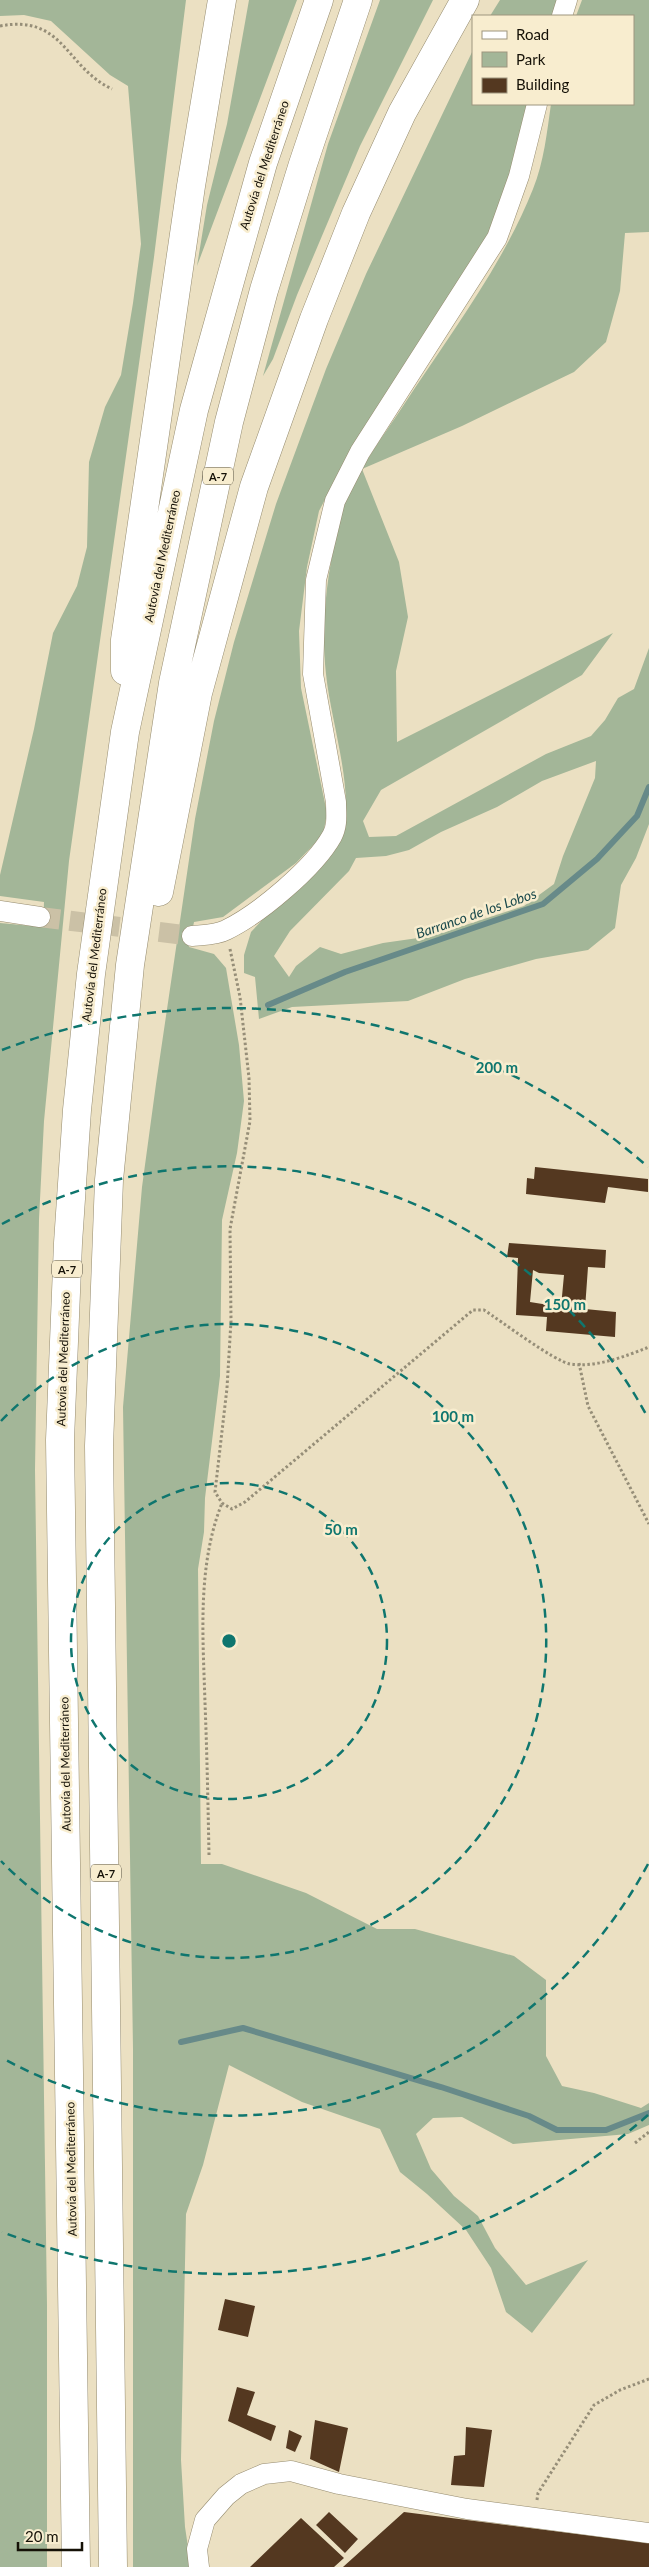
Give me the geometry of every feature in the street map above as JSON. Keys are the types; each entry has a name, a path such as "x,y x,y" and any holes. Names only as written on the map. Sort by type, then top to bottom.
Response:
{"highway":[{"path":"125,732 125,640 191,186 222,0"},
{"name":"Autovía del Mediterráneo","path":"76,2567 60,1440 68,1243 77,1110 92,965 125,732 194,410 263,163 319,0"},
{"name":"A-7","path":"113,2567 99,1446 109,1180 130,965 173,683 229,422 264,290 302,164 358,0"},
{"path":"130,965 154,914 198,694 254,487 314,318 356,213 402,113 464,0"}],"street":[{"path":"562,15 567,0"},
{"path":"192,936 225,931 261,907 301,874 332,836 337,822 336,802 313,674 313,626 316,580 335,501 360,452 497,238 519,176 537,105"},
{"path":"0,911 40,917"},
{"path":"199,2567 198,2549 205,2520 241,2484 264,2474 291,2470 339,2484 458,2507 649,2533"}],"path":[{"path":"0,26 34,25 55,37 86,73 99,83 112,89"},
{"path":"225,931 240,997 249,1078 250,1121 230,1229 231,1321 215,1492 222,1503 232,1509 245,1502 473,1310 484,1310 569,1364 593,1363 625,1357 649,1347"},
{"path":"579,1364 588,1406 649,1524"},
{"path":"209,1855 203,1638 205,1565 214,1523 222,1503"},
{"path":"635,2143 649,2132"},
{"path":"534,2518 538,2493 594,2405 620,2390 649,2378"}],"green space":[{"path":"0,0 186,0 154,257 69,861 44,1121 39,1219 35,1470 47,2305 47,2567 0,2567 0,923 43,927 44,902 0,896 0,875 34,729 53,633 77,586 87,547 89,462 105,407 121,375 141,244 128,86 110,75 51,21 24,15 0,16"},
{"path":"249,0 297,0 197,266 207,205 227,124"},
{"path":"380,0 433,0 360,146 297,295 273,359 263,376 328,144"},
{"path":"500,0 559,0 554,15 491,15"},
{"path":"582,0 649,0 649,232 625,233 620,291 606,342 574,372 462,426 362,469 399,562 408,617 396,671 397,742 613,633 582,675 381,790 363,821 369,837 396,836 546,754 591,736 605,720 618,698 634,689 649,648 649,824 636,858 621,885 615,928 588,950 536,959 465,979 408,1001 292,1007 259,1019 255,977 244,973 244,955 251,932 343,834 346,816 346,796 341,755 326,674 324,634 329,572 346,500 360,472 368,458 473,301 506,246 537,179 545,147 551,105 634,105 634,15 576,15","holes":["596,761 595,778 563,856 554,884 524,906 432,936 383,943 341,954 320,947 296,966 289,977 274,956 290,931 349,871 356,858 386,856 409,850 441,832 497,807 542,781"]},
{"path":"472,52 472,105 529,105 508,179 496,216 480,252 345,461 319,511 307,567 299,631 301,688 327,813 323,835 296,863 223,917 194,922 189,947 214,954 226,968 239,1045 244,1101 237,1153 222,1220 220,1376 205,1498 204,1532 198,1569 201,1864 222,1864 306,1893 377,1929 415,1929 514,1956 546,1980 546,2056 562,2086 594,2093 641,2108 649,2103 649,2125 628,2134 513,2144 462,2117 433,2118 416,2134 431,2169 454,2196 478,2216 495,2248 526,2285 588,2260 532,2333 506,2312 491,2268 466,2230 400,2172 380,2129 302,2102 229,2065 203,2165 186,2214 181,2460 185,2527 191,2567 133,2567 133,2049 123,1407 142,1187 195,819 214,721 234,642 276,504 326,369 366,274"}],"building":[{"path":"535,1167 648,1179 648,1192 608,1187 605,1203 526,1194 527,1178 534,1179"},
{"path":"509,1243 606,1250 605,1268 588,1267 585,1309 616,1312 615,1337 546,1331 547,1317 516,1315 518,1258 507,1257","holes":["533,1270 539,1273 564,1275 561,1307 530,1302"]},
{"path":"225,2299 255,2306 248,2337 218,2330"},
{"path":"237,2387 255,2392 247,2415 276,2426 271,2441 228,2421"},
{"path":"315,2420 348,2428 339,2472 310,2459"},
{"path":"466,2427 492,2430 484,2487 451,2485 454,2456 465,2455"},
{"path":"289,2430 302,2436 295,2452 286,2448"},
{"path":"329,2512 358,2539 345,2553 316,2525"},
{"path":"404,2512 649,2543 649,2567 343,2567"},
{"path":"301,2518 344,2558 334,2567 250,2567"}],"waterway":[{"name":"Barranco de los Lobos","path":"268,1005 345,972 543,904 597,859 637,816 649,787"},
{"path":"181,2042 243,2028 441,2087 529,2116 557,2130 606,2130 649,2113"}],"tunnel":[{"path":"40,917 192,936"}]}
